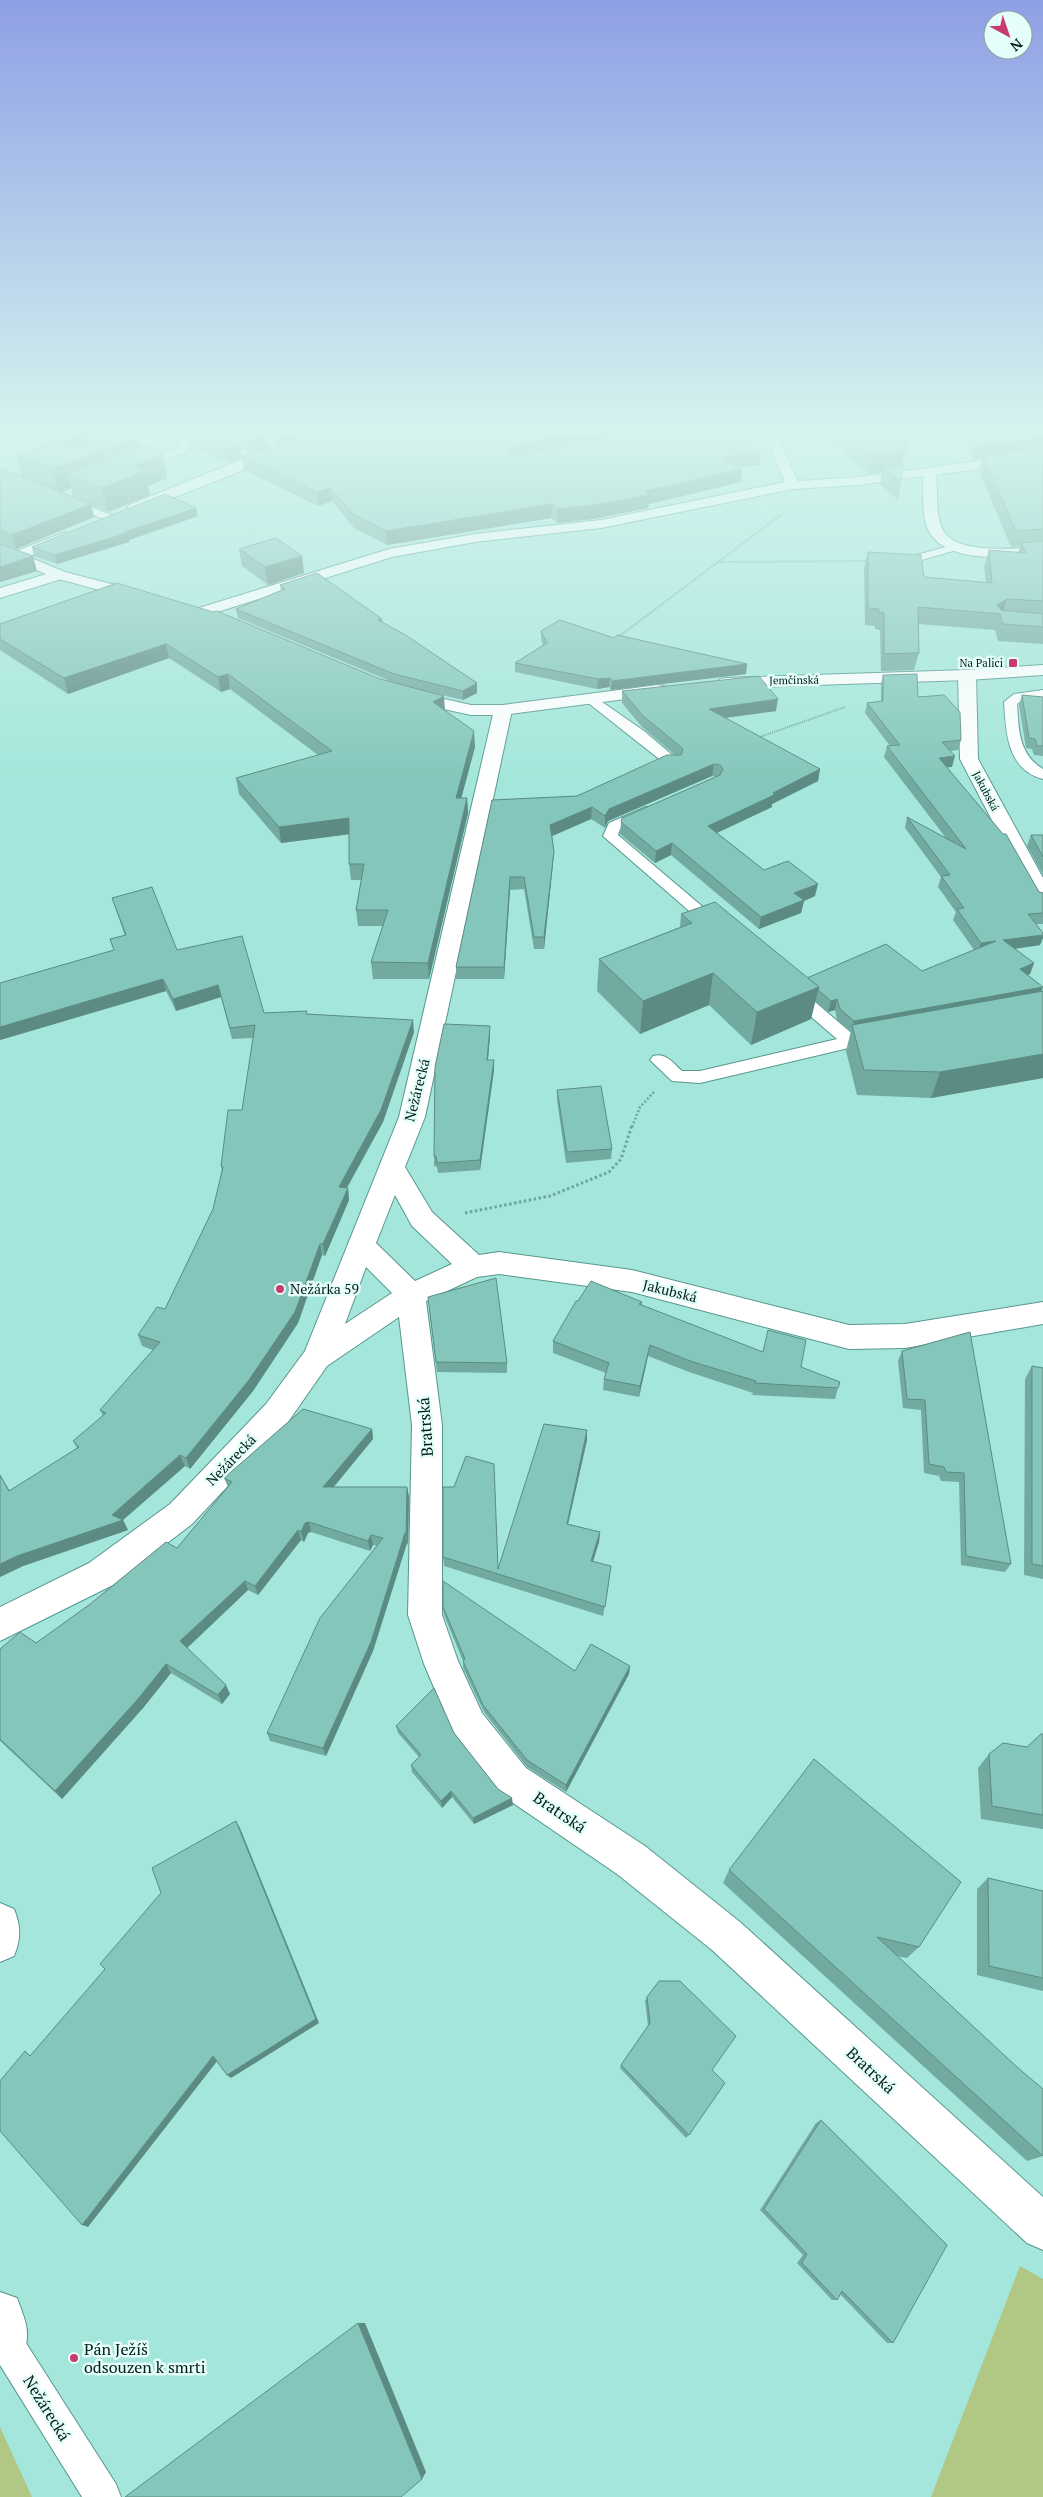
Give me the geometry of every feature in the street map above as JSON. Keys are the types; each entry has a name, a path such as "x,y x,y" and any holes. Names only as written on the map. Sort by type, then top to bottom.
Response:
{"street":[{"path":"3,551 60,574 151,599"},
{"path":"16,556 30,551"},
{"path":"205,611 389,553 403,551"},
{"path":"980,551 1043,551"},
{"path":"0,593 60,574"},
{"path":"187,607 205,611 232,622"},
{"name":"Jemčinská","path":"706,685 745,680 966,675 1043,670"},
{"name":"Jakubská","path":"966,675 969,759 1043,896"},
{"path":"392,691 440,705 471,710 503,710 677,688"},
{"name":"Nežárecká","path":"0,1625 101,1574 181,1514 277,1413 317,1356 412,1117 503,710"},
{"path":"392,1167 422,1219 473,1267"},
{"path":"361,1246 388,1270 411,1295"},
{"name":"Jakubská","path":"317,1356 411,1295 473,1267 499,1263 632,1281 849,1337 905,1336 1043,1313"},
{"name":"Bratrská","path":"411,1295 427,1425 425,1615 442,1664 469,1726 513,1781 631,1860 726,1936 1043,2227"},
{"path":"0,1923 0,1942"}],"lane":[{"path":"917,561 946,551"},
{"path":"1043,694 1019,697 1010,702 1016,752 1033,770 1043,775"},
{"path":"592,699 639,734 673,763"},
{"path":"658,806 614,826 610,836 731,939"},
{"path":"659,1060 678,1077 700,1077 860,1040 783,984"},
{"name":"Nežárecká","path":"3,2328 103,2497"}],"path":[{"path":"611,643 625,629 732,551"},
{"path":"716,562 917,561"},
{"path":"754,739 845,707"},
{"path":"460,1213 504,1207 554,1196 614,1169 631,1137 635,1117 643,1099 678,1077"}],"green space":[{"path":"1020,2266 1043,2279 1043,2497 931,2497"},
{"path":"0,2427 32,2497 0,2497"}],"building":[{"path":"0,551 18,551 33,556 0,567"},
{"path":"42,551 70,551 55,555"},
{"path":"241,551 294,551 302,556 265,567"},
{"path":"989,551 1026,553 1025,551 1043,551 1043,601 1007,599 997,605 1001,610 1043,614 1043,627 1003,624 1000,614 918,607 919,653 884,654 884,613 878,612 879,609 868,608 868,552 921,555 924,577 992,583"},
{"path":"317,573 382,619 378,620 404,634 477,683 463,691 394,674 236,609 285,589 280,585"},
{"path":"117,583 213,612 217,611 380,679 444,696 433,702 474,731 456,798 467,798 428,963 371,962 388,910 356,910 364,864 349,864 349,818 279,827 236,778 332,751 228,674 218,677 166,644 64,678 0,639 0,624"},
{"path":"560,620 614,638 617,635 747,664 612,681 610,678 598,679 515,663 547,643 541,631"},
{"path":"917,674 918,697 944,695 960,712 961,740 942,742 955,756 939,758 1003,834 1006,834 1039,892 1043,893 1043,913 1028,914 1043,935 1003,940 1034,963 1020,969 1043,987 854,1021 840,1009 837,999 831,1001 818,990 819,987 807,978 886,944 922,971 996,941 981,943 957,909 964,908 941,876 950,875 907,817 966,849 887,746 900,745 867,703 883,701 883,675"},
{"path":"759,676 778,699 709,709 820,769 773,793 774,795 708,826 764,870 788,861 818,884 794,893 804,900 761,917 672,843 656,851 621,822 622,818 720,775 723,769 720,765 714,764 609,809 605,816 592,807 550,825 554,851 544,937 534,937 524,877 510,877 504,967 456,967 492,800 577,796 667,755 681,755 683,750 681,747 643,716 622,691"},
{"path":"1022,695 1043,697 1043,746 1037,746 1035,739 1029,738"},
{"path":"1031,835 1043,835 1043,857"},
{"path":"152,887 177,950 242,936 264,1013 307,1011 306,1014 413,1020 381,1110 339,1187 348,1188 323,1244 320,1244 295,1312 249,1380 186,1458 180,1455 112,1515 123,1520 17,1556 0,1564 0,1475 9,1491 79,1447 73,1441 106,1413 100,1410 160,1342 138,1335 157,1307 165,1309 213,1209 223,1167 221,1166 228,1110 242,1110 255,1025 230,1028 218,985 173,999 163,979 0,1027 0,983 114,950 110,939 126,935 112,898"},
{"path":"715,902 819,987 757,1012 713,973 643,1001 599,959 692,923 681,914"},
{"path":"1043,991 1043,1054 940,1072 864,1070 852,1025"},
{"path":"444,1024 490,1026 487,1060 494,1060 480,1160 437,1163 436,1156 434,1156 435,1067"},
{"path":"601,1086 612,1149 567,1152 557,1090"},
{"path":"496,1278 507,1363 436,1362 428,1297"},
{"path":"591,1281 642,1302 639,1304 763,1352 768,1330 806,1340 801,1367 840,1382 838,1388 755,1383 756,1381 690,1361 650,1345 640,1386 604,1379 609,1363 553,1341 576,1301 578,1301"},
{"path":"970,1332 1011,1564 966,1556 964,1473 946,1472 944,1467 929,1464 925,1400 907,1399 902,1351"},
{"path":"1032,1366 1043,1368 1043,1566 1032,1564"},
{"path":"303,1409 372,1429 323,1487 407,1487 406,1535 405,1533 371,1642 323,1748 267,1733 320,1618 383,1538 371,1535 368,1541 309,1522 305,1523 301,1532 298,1530 255,1586 245,1581 180,1641 226,1685 218,1695 166,1664 138,1699 55,1791 0,1739 0,1649 20,1632 36,1643 89,1605 166,1542 177,1548 232,1482 224,1478"},
{"path":"544,1424 587,1430 567,1524 600,1532 591,1561 611,1566 605,1607 443,1557 443,1487 454,1487 466,1456 494,1464 498,1569"},
{"path":"443,1581 575,1671 591,1644 630,1666 566,1785 527,1760 483,1705 463,1661 465,1659 443,1607"},
{"path":"434,1688 454,1733 498,1789 512,1798 473,1818 451,1791 441,1801 411,1765 421,1755 396,1726"},
{"path":"1043,1734 1043,1815 992,1806 989,1754 1003,1743 1027,1747"},
{"path":"814,1759 961,1882 919,1947 877,1937 1043,2089 1043,2156 729,1870"},
{"path":"236,1821 316,2019 227,2075 213,2056 82,2225 0,2131 0,2081 25,2051 30,2056 105,1969 100,1964 161,1893 152,1868"},
{"path":"988,1878 1043,1891 1043,1978 989,1966"},
{"path":"659,1981 680,1981 736,2036 712,2070 725,2083 689,2135 621,2065 650,2023 647,1997"},
{"path":"821,2120 947,2245 893,2343 842,2291 837,2300 802,2263 807,2254 764,2209"},
{"path":"358,2323 422,2479 401,2497 125,2497"}],"place":[{"name":"Na Palici","path":"1013,663"},
{"name":"Nežárka 59","path":"280,1289"},
{"name":"Pán Ježíš odsouzen k smrti","path":"74,2358"}]}
